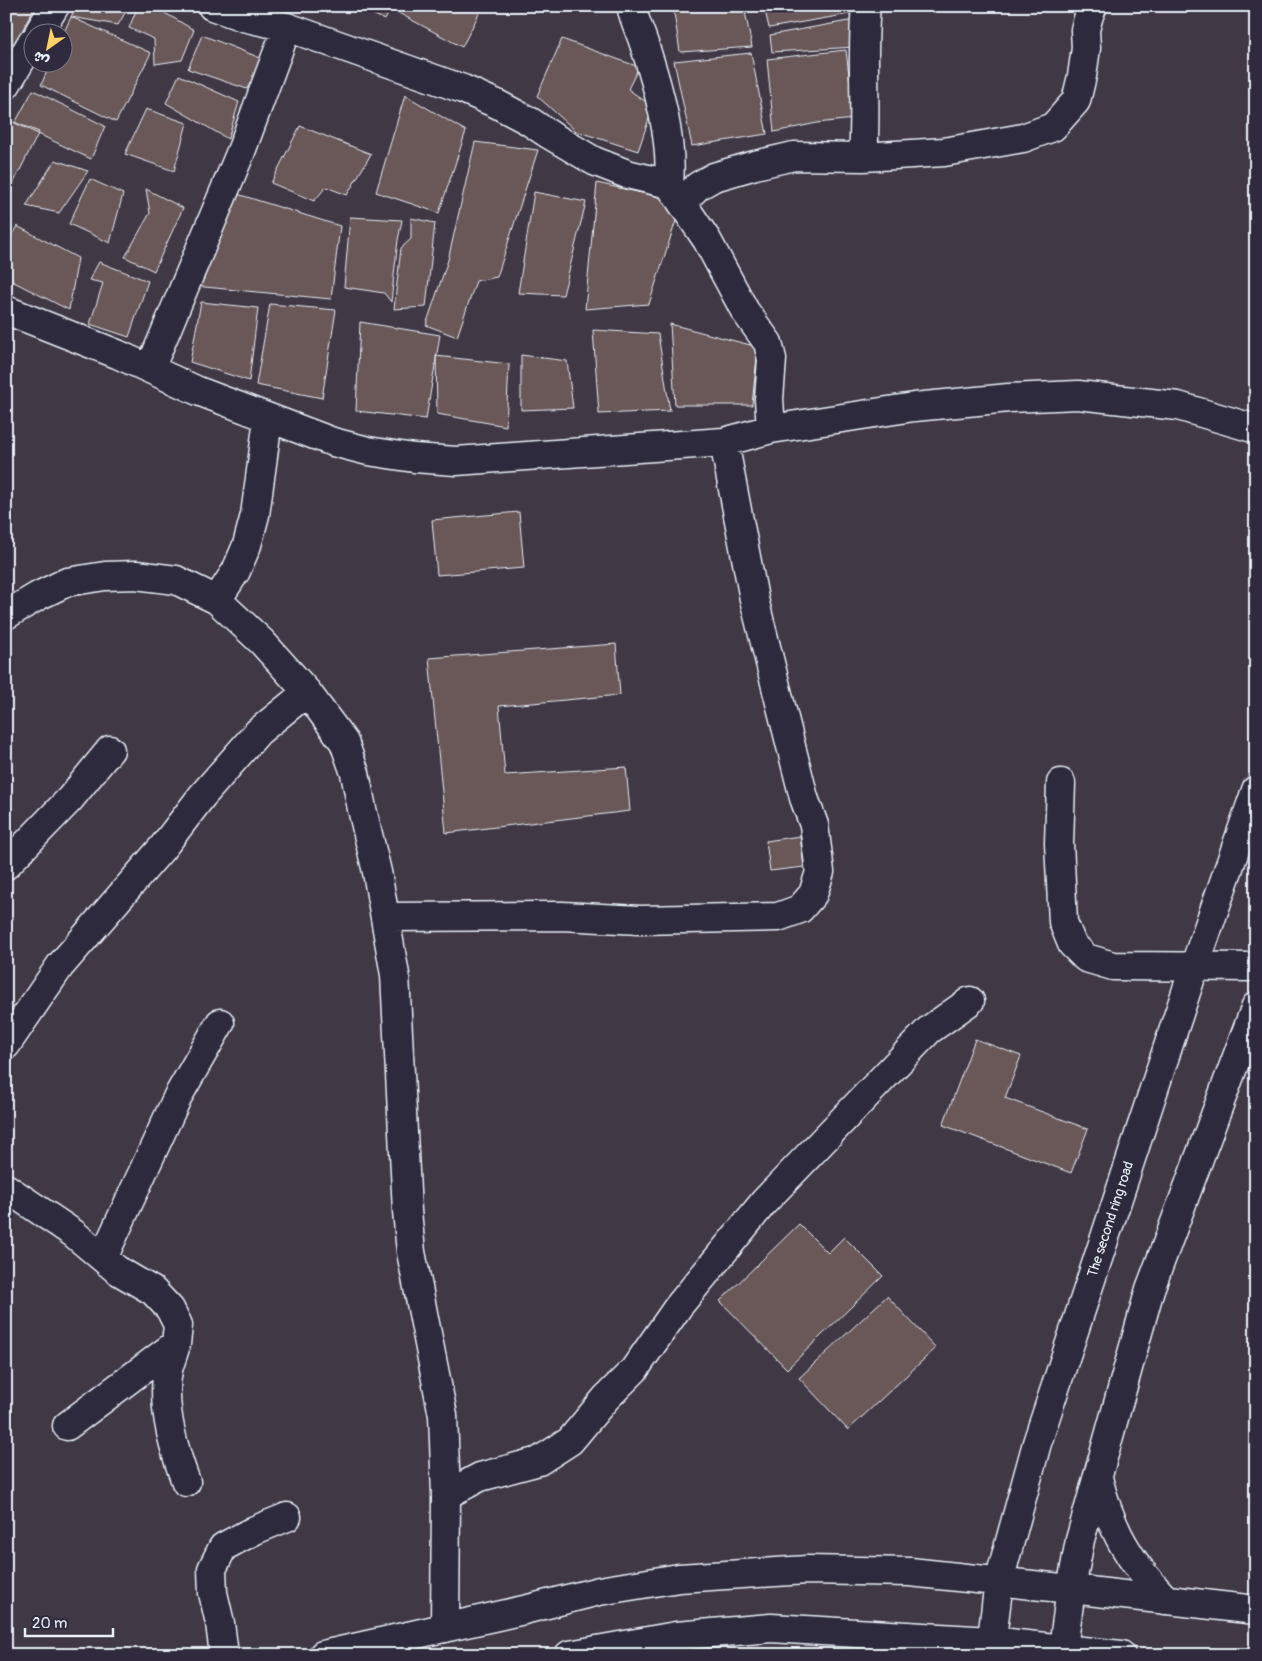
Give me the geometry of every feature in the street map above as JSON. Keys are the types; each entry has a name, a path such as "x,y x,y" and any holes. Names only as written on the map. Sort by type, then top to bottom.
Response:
{"street":[{"path":"45,22 54,6"},
{"path":"212,6 243,17 287,27 464,90 530,121 594,161 676,193 698,186 714,177 755,164 794,156 863,157 944,152 1023,138 1053,126 1076,100 1086,48 1085,30 1089,14 1094,6"},
{"path":"632,6 646,49 666,125 676,193 707,240 746,312 768,343 772,359 769,399 771,429"},
{"path":"863,157 866,128 863,58 866,6"},
{"path":"150,369 242,149 287,27"},
{"path":"6,85 22,59"},
{"path":"6,310 268,419 333,442 368,451 414,458 456,461 724,442 771,429 914,407 1009,398 1078,395 1178,406 1256,429"},
{"path":"217,600 236,571 247,545 255,515 268,419"},
{"path":"385,917 562,916 640,920 778,917 800,909 813,894 820,872 814,825 804,798 754,599 724,442"},
{"path":"6,615 67,582 105,576 136,575 176,580 217,600 262,642 306,692 344,742 355,773 377,872 395,976 407,1211 411,1244 443,1415 446,1495 445,1628"},
{"path":"6,1045 60,966 163,847 202,796 258,732 306,692"},
{"path":"11,850 70,799 110,750"},
{"path":"1061,783 1059,844 1063,922 1072,944 1086,958 1113,966 1256,967"},
{"name":"The second ring road","path":"990,1648 999,1580 1053,1391 1194,968 1256,790"},
{"path":"446,1495 480,1477 539,1461 570,1441 606,1398 634,1370 678,1306 764,1202 929,1030 970,1001"},
{"path":"1063,1652 1071,1589 1080,1540 1150,1289 1256,1006"},
{"path":"103,1258 178,1096 220,1022"},
{"path":"6,1188 73,1233 117,1270 153,1292 170,1309 178,1325 176,1344 168,1372 167,1411 179,1462 186,1482"},
{"path":"67,1426 176,1344"},
{"path":"1098,1478 1111,1523 1122,1544 1135,1564 1166,1600"},
{"path":"224,1655 220,1623 213,1592 212,1569 223,1548 255,1530 287,1516"},
{"path":"323,1655 599,1592 679,1578 807,1570 910,1572 999,1580 1256,1610"},
{"path":"568,1655 676,1646 770,1628 990,1648 1121,1655"}],"building":[{"path":"6,6 35,6 27,22 22,22 22,31 6,62"},
{"path":"76,6 129,6 118,25 71,17"},
{"path":"138,6 153,6 194,30 182,60 155,64 154,39 129,28"},
{"path":"356,6 392,6 385,20"},
{"path":"398,6 483,6 462,47 395,11"},
{"path":"673,6 744,6 752,47 680,52"},
{"path":"764,6 857,6 855,13 769,28"},
{"path":"71,17 151,53 116,122 41,85 47,72 72,72 72,22 69,22"},
{"path":"854,20 855,47 772,52 770,35"},
{"path":"202,35 263,59 247,89 188,69"},
{"path":"562,39 639,67 628,89 653,107 638,151 576,131 537,96"},
{"path":"846,50 854,119 817,123 774,132 767,59"},
{"path":"751,53 767,134 692,146 674,61"},
{"path":"179,75 239,102 228,139 166,103"},
{"path":"33,90 105,126 91,159 15,123"},
{"path":"405,95 466,131 439,213 376,192"},
{"path":"146,109 187,123 174,171 125,154"},
{"path":"6,119 39,132 11,188 6,186"},
{"path":"300,126 371,154 347,195 326,187 314,201 271,183"},
{"path":"475,142 538,150 497,277 476,281 457,337 426,325 448,260"},
{"path":"55,160 88,171 59,213 26,206"},
{"path":"90,179 123,194 110,243 69,224"},
{"path":"597,183 682,202 649,304 585,309"},
{"path":"146,189 183,208 154,271 125,257 150,213"},
{"path":"534,192 586,202 563,295 518,293"},
{"path":"234,193 340,226 331,299 194,286"},
{"path":"350,217 402,220 391,302 384,293 344,287"},
{"path":"411,218 435,223 426,307 394,309 401,248 411,239"},
{"path":"17,226 78,258 69,310 6,278 6,244"},
{"path":"99,262 148,281 129,337 90,324 103,283 89,280"},
{"path":"201,302 258,308 249,381 190,362"},
{"path":"270,304 336,310 322,398 256,385"},
{"path":"360,322 440,335 426,419 356,411"},
{"path":"670,324 758,347 752,405 675,405"},
{"path":"593,330 658,334 670,411 599,414"},
{"path":"521,355 567,361 573,408 521,410"},
{"path":"436,356 509,364 506,426 437,414"},
{"path":"519,512 524,568 437,575 432,520"},
{"path":"616,644 620,695 499,706 505,775 626,767 630,811 446,833 429,658"},
{"path":"800,836 804,867 770,871 766,841"},
{"path":"975,1039 1021,1056 1005,1098 1088,1129 1071,1173 943,1125"},
{"path":"799,1224 828,1253 844,1237 883,1276 787,1369 720,1301"},
{"path":"887,1296 936,1348 848,1430 799,1378"}]}
